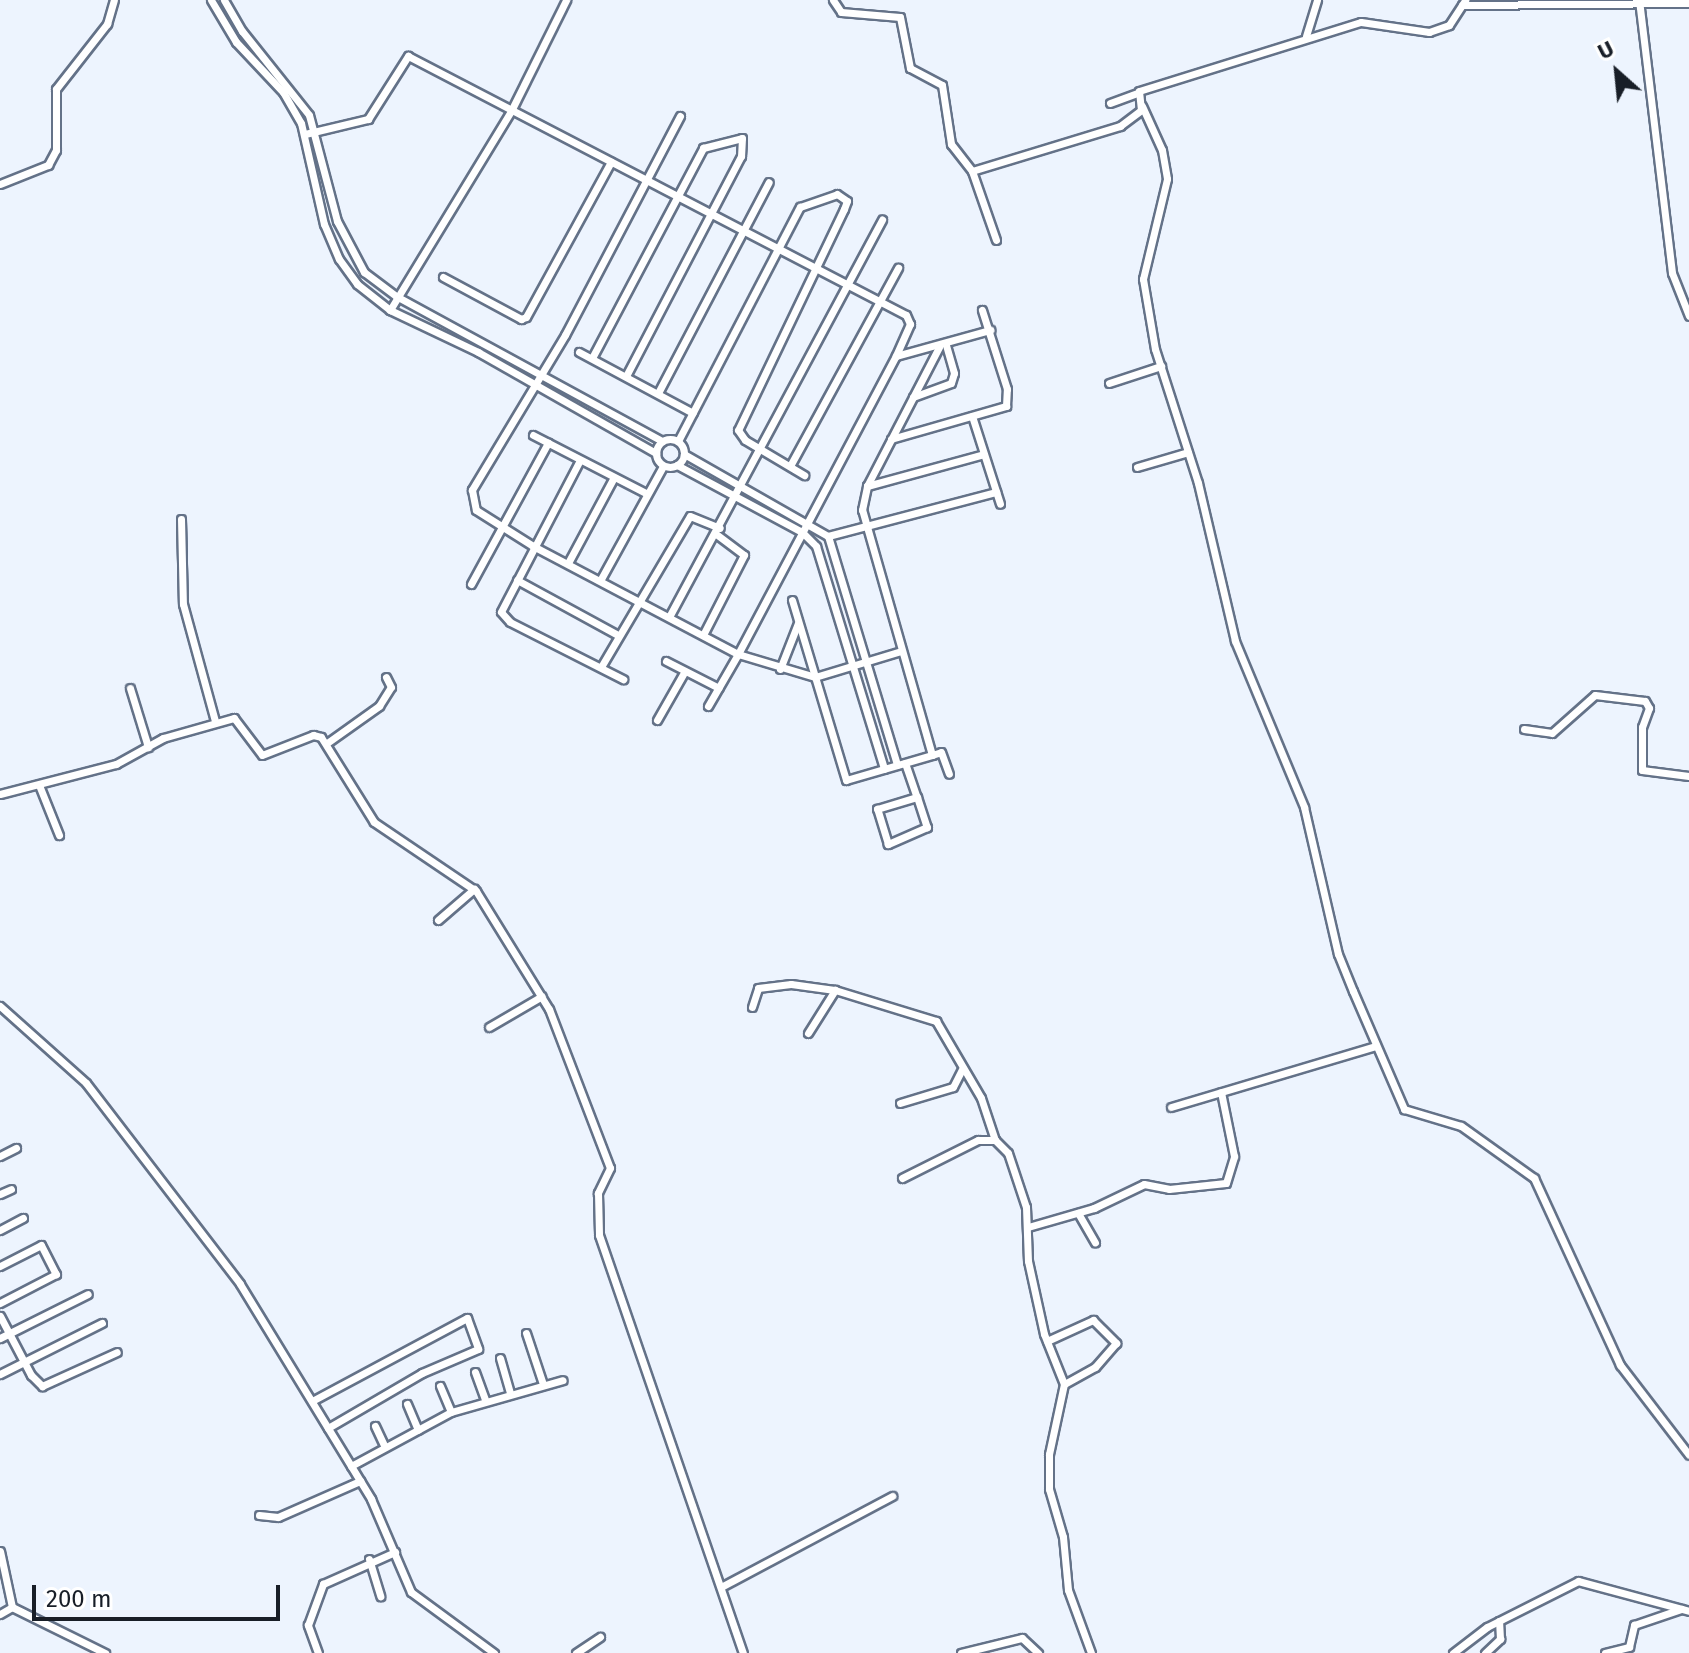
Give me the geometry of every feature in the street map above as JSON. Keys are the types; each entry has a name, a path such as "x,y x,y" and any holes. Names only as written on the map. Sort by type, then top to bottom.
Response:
{"street":[{"path":"0,184 48,165 56,150 56,89 107,24 114,0"},
{"path":"211,0 236,42 283,92 305,134 324,224 339,259 357,284 390,310 656,453 663,466"},
{"path":"390,310 512,109 566,0"},
{"path":"833,0 841,12 900,17 910,68 942,85 951,144 972,171 996,240"},
{"path":"1306,36 1317,0"},
{"path":"1110,103 1306,36 1361,22 1429,32 1447,27 1464,2 1689,3"},
{"path":"1639,2 1672,273 1689,316"},
{"path":"218,13 226,3 252,43 291,87 316,130 333,207 349,248 364,272 396,296 662,441 678,441"},
{"path":"305,134 368,119 408,56 611,162 647,177 906,315 910,324 896,356 708,706"},
{"path":"1137,93 1162,150 1167,179 1143,279 1161,366 1188,452 1238,652 1304,807 1338,954 1404,1109 1461,1126 1534,1178 1620,1365 1689,1455"},
{"path":"972,171 1100,135 1139,114 1142,106"},
{"path":"680,116 535,387 472,490 476,510 502,529 738,654 780,669 815,677 901,651"},
{"path":"592,358 703,148 742,138 741,156 626,376"},
{"path":"443,277 521,319 526,317 611,162"},
{"path":"658,393 769,182"},
{"path":"678,441 800,207 843,196 844,209 740,423 740,435 804,475"},
{"path":"669,617 718,531 882,219"},
{"path":"790,466 898,268"},
{"path":"891,439 1000,411 1008,400 982,310"},
{"path":"896,356 943,346 990,330"},
{"path":"932,755 865,527 867,486 943,346"},
{"path":"913,397 951,383 954,373 943,346"},
{"path":"579,352 693,413"},
{"path":"1109,383 1161,366"},
{"path":"972,416 1000,504"},
{"path":"533,435 613,479 646,493"},
{"path":"656,453 662,441"},
{"path":"678,441 684,454 809,521 828,536 901,764 917,797 925,832 888,844 877,809 917,797"},
{"path":"471,584 548,443"},
{"path":"1137,467 1188,452"},
{"path":"677,465 684,454"},
{"path":"867,486 984,454"},
{"path":"580,460 502,606 503,618 623,679"},
{"path":"663,466 677,465 802,532 816,546 884,769"},
{"path":"601,579 663,466"},
{"path":"568,563 613,479"},
{"path":"828,536 996,492"},
{"path":"601,667 616,634 690,516 718,531 744,555 703,635"},
{"path":"181,519 183,604 215,721"},
{"path":"517,580 616,634"},
{"path":"792,600 846,780 941,752 949,774"},
{"path":"780,669 798,622"},
{"path":"666,661 719,688"},
{"path":"657,720 685,671"},
{"path":"327,743 379,706 391,687 386,677"},
{"path":"130,688 148,747"},
{"path":"1524,729 1554,732 1596,695 1645,701 1649,708 1642,727 1642,770 1689,776"},
{"path":"0,794 116,764 148,747 215,721 238,719 262,755 313,735 327,743 361,807 381,829 474,889 542,996 610,1168 598,1193 599,1235 743,1653"},
{"path":"39,785 59,835"},
{"path":"438,920 474,889"},
{"path":"752,1007 754,990 760,986 791,984 835,990 936,1021 981,1098 995,1140 1008,1153 1028,1227 1030,1273 1047,1341 1064,1384 1049,1454 1049,1489 1063,1537 1068,1590 1091,1653"},
{"path":"808,1033 835,990"},
{"path":"489,1027 542,996"},
{"path":"0,1006 94,1093 240,1284 360,1481 417,1598 494,1653"},
{"path":"1171,1107 1376,1046"},
{"path":"900,1103 953,1087 962,1069"},
{"path":"1028,1227 1078,1213 1144,1184 1169,1189 1226,1183 1234,1156 1221,1092"},
{"path":"902,1178 978,1140 995,1140"},
{"path":"0,1156 16,1148"},
{"path":"0,1194 11,1189"},
{"path":"1078,1213 1095,1242"},
{"path":"0,1230 23,1218"},
{"path":"0,1266 41,1245 56,1274 0,1303"},
{"path":"0,1338 88,1294"},
{"path":"0,1316 24,1362 42,1386 117,1352"},
{"path":"312,1401 467,1318 478,1349 422,1373 328,1428"},
{"path":"1047,1341 1093,1320 1117,1345 1095,1367 1064,1384"},
{"path":"0,1374 102,1323"},
{"path":"526,1333 543,1384"},
{"path":"500,1358 510,1393"},
{"path":"475,1372 485,1399"},
{"path":"351,1466 451,1412 485,1399 563,1380"},
{"path":"440,1386 451,1412"},
{"path":"407,1404 418,1430"},
{"path":"375,1426 385,1447"},
{"path":"259,1515 278,1517 360,1481"},
{"path":"721,1587 892,1496"},
{"path":"0,1551 12,1607"},
{"path":"318,1653 308,1625 323,1584 369,1559 395,1552"},
{"path":"369,1559 380,1596"},
{"path":"1453,1653 1499,1621 1578,1581 1685,1610"},
{"path":"0,1614 12,1607"},
{"path":"12,1607 105,1653"},
{"path":"1605,1653 1629,1647 1634,1625 1685,1610"},
{"path":"1485,1653 1500,1639 1499,1621"},
{"path":"576,1653 600,1637"},
{"path":"961,1653 1022,1638 1038,1653"}]}
